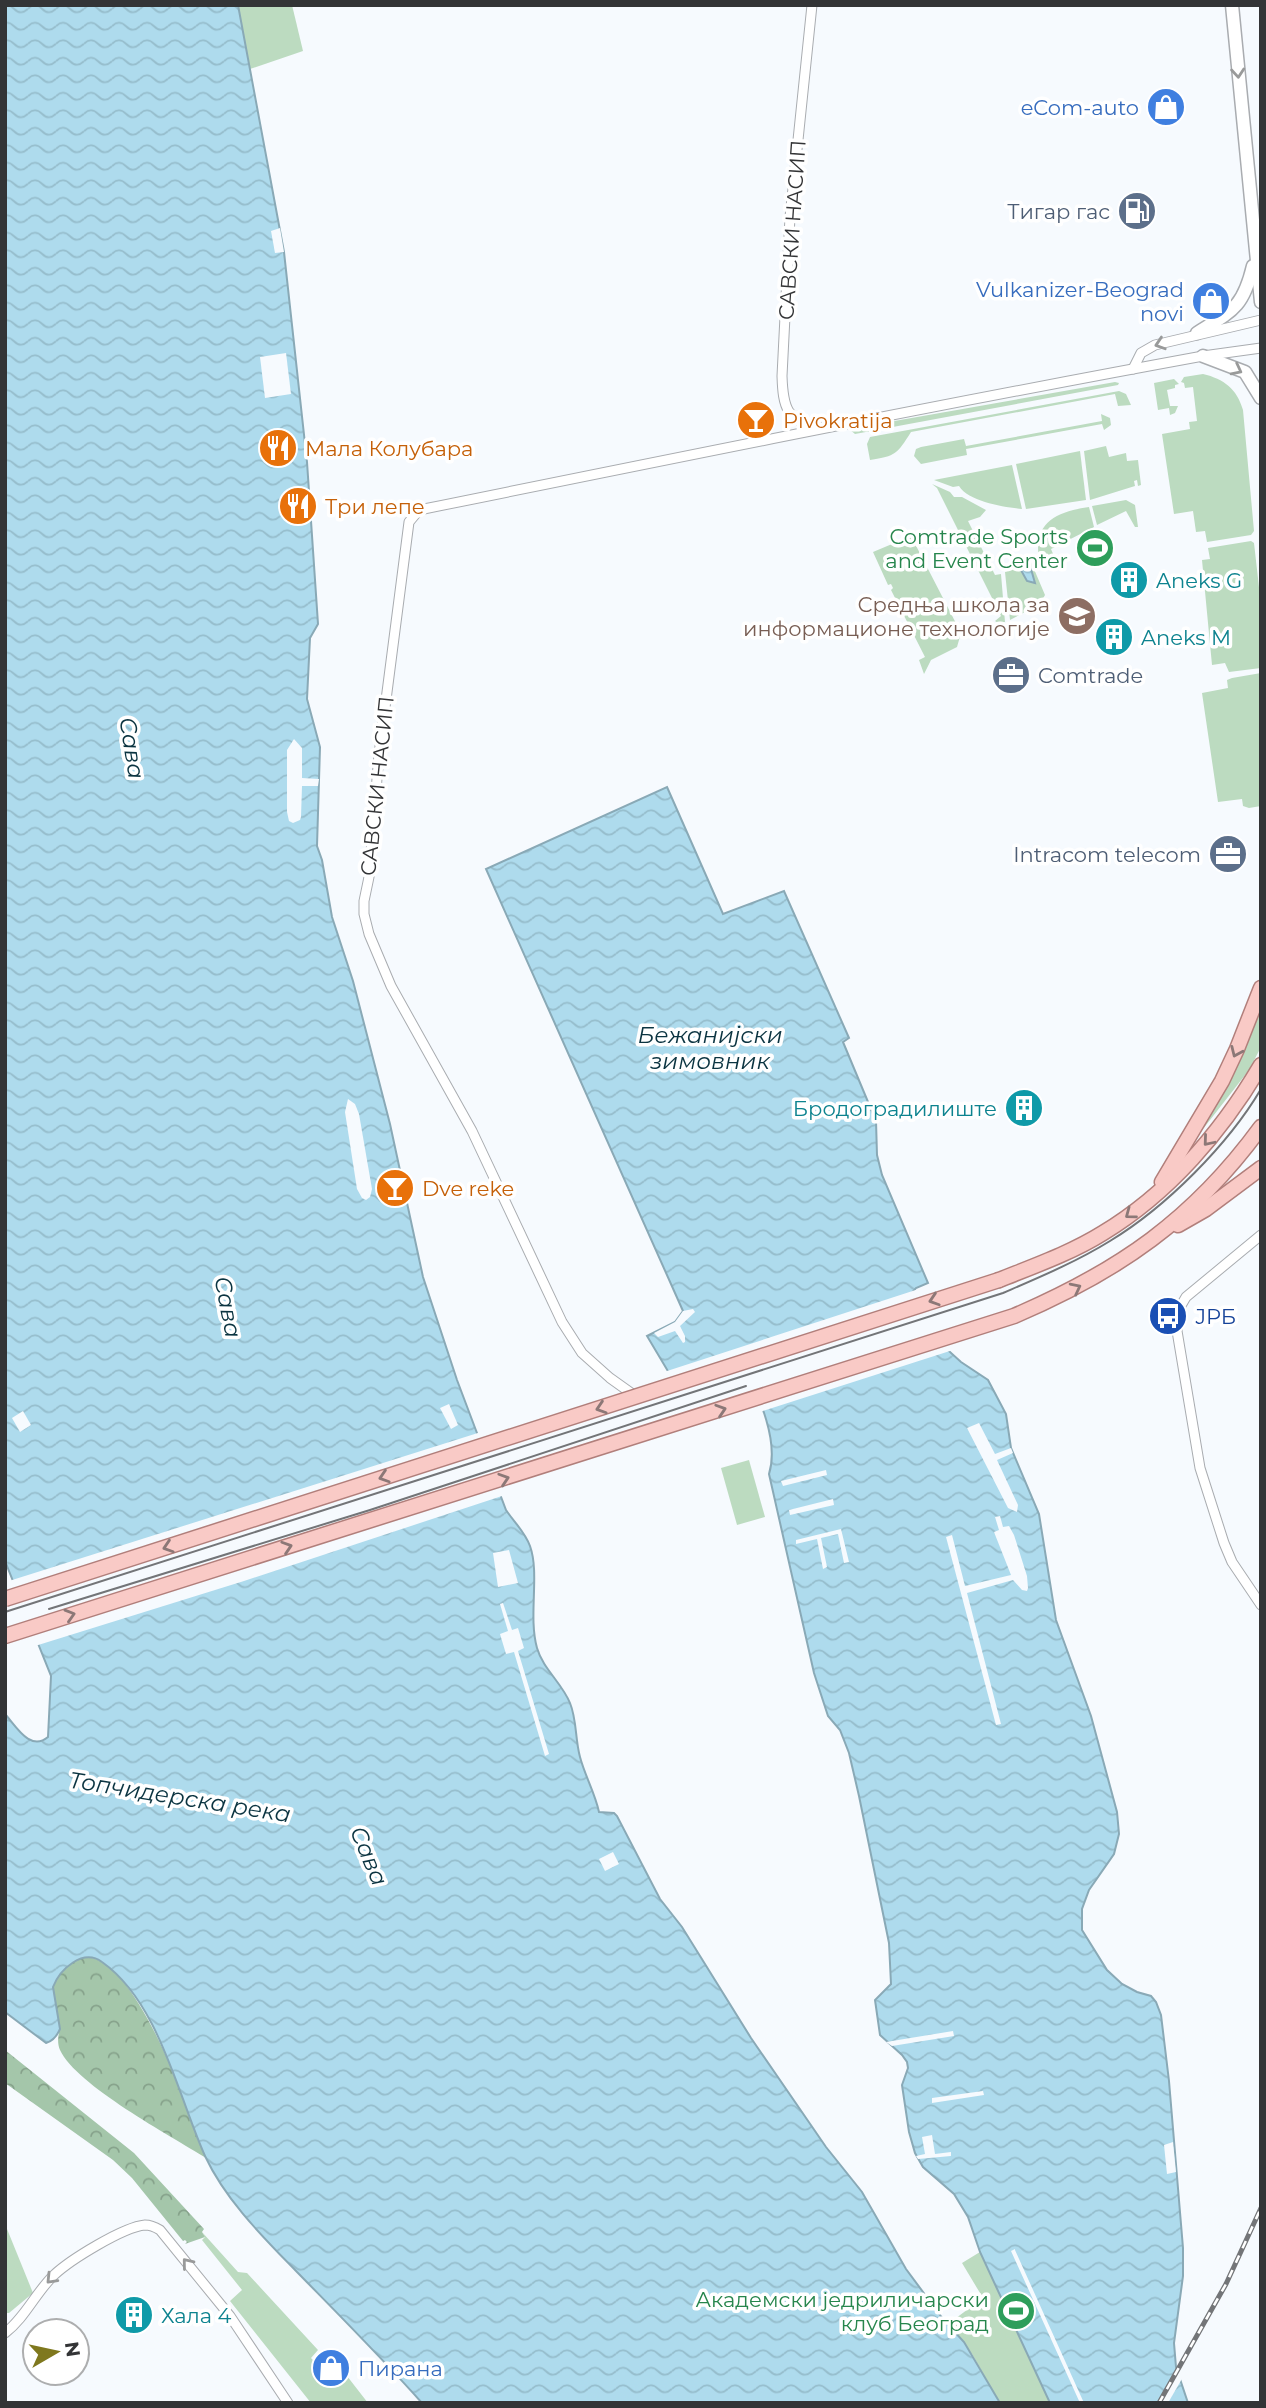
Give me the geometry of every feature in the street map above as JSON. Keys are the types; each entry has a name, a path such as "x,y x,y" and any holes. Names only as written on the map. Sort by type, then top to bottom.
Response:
{"main road":[{"path":"1232,5 1261,302"},
{"path":"1197,333 1224,316 1242,300 1256,255"},
{"path":"1203,356 1245,372 1261,398"},
{"path":"1156,1193 1222,1081 1261,988"},
{"path":"5,1599 999,1280 1049,1260 1103,1233 1182,1170 1221,1125 1261,1065"},
{"path":"1167,1229 1237,1159 1261,1127"},
{"path":"5,1636 1014,1316 1097,1277 1167,1229 1206,1209 1257,1173"}],"street":[{"name":"САВСКИ НАСИП","path":"812,5 790,216 782,376 783,401 793,417 826,427"},
{"path":"1133,369 1138,358 1148,348 1197,333 1261,320"},
{"name":"САВСКИ НАСИП","path":"642,1401 582,1353 562,1322 472,1131 391,986 369,934 364,901 369,877 372,814 409,522 419,510 826,427 1203,356 1261,348"},
{"path":"1261,1235 1186,1297 1179,1309 1177,1331 1185,1390 1204,1486 1233,1562 1261,1605"},
{"path":"5,2333 48,2281 69,2263 124,2232 152,2225 160,2230 230,2316 288,2403"},
{"path":"5,2323 16,2320"}],"green space":[{"path":"238,5 292,5 303,51 250,69"},
{"path":"1203,374 1229,386 1243,410 1254,531 1251,535 1207,542 1205,531 1196,532 1193,511 1174,514 1162,434 1190,429 1189,422 1197,421 1193,387 1185,388 1181,382 1184,377"},
{"path":"1174,379 1179,384 1167,390 1170,406 1178,406 1175,413 1170,415 1169,408 1158,410 1154,383"},
{"path":"1119,383 1118,385 855,434 849,429"},
{"path":"1119,391 1126,394 1131,405 1118,406 1115,394 911,432 895,453 870,460 867,444 870,437"},
{"path":"1101,414 1110,418 1111,425 1104,430 1102,424 966,449 967,455 921,464 914,456 916,449 921,447 964,439 966,446 1102,421"},
{"path":"1106,446 1109,457 1126,453 1127,461 1138,460 1141,485 1138,486 1137,480 1134,481 1135,486 1090,500 1084,451"},
{"path":"1080,451 1086,500 1026,509 1016,464"},
{"path":"1012,465 1022,509 987,503 964,492 959,486 953,487 934,480"},
{"path":"932,484 950,492 954,497 962,497 986,510 980,517 968,521 995,575 1001,574 1005,622 995,621 1001,616 937,488"},
{"path":"1126,500 1135,505 1138,527 1135,527 1126,511 1097,525 1092,506"},
{"path":"1089,507 1094,527 1051,549 1056,561 1047,558 1040,564 1039,539 1048,522 1065,512"},
{"path":"911,536 961,633 957,647 931,660 924,674 919,660 925,657 873,552"},
{"path":"1251,541 1254,543 1261,605 1261,668 1229,672 1225,663 1212,665 1202,560 1210,559 1208,548"},
{"path":"1031,562 1045,595 1040,604 1010,620 1005,572 1019,566 1027,581 1035,582 1031,569 1026,564"},
{"path":"1261,673 1261,806 1243,806 1242,799 1218,802 1202,693 1228,688 1227,680 1232,678"},
{"path":"1261,1002 1261,1047 1249,1070 1203,1129 1250,1037"},
{"path":"749,1460 765,1517 737,1525 721,1468"},
{"path":"84,1957 104,1963 123,1982 142,2008 174,2075 206,2158 104,2094 69,2064 60,2050 60,2029 53,1987 65,1969"},
{"path":"5,2050 134,2153 204,2229 202,2232 205,2237 185,2244 187,2242 183,2241 132,2178 113,2160 5,2083"},
{"path":"5,2224 33,2293 9,2313 5,2313"},
{"path":"202,2232 238,2272 247,2273 318,2350 311,2358 335,2384 347,2376 368,2403 311,2403 230,2301 242,2290 202,2240 205,2237"},
{"name":"Академски једриличарски клуб Београд","path":"980,2252 1105,2403 1000,2403 972,2354 948,2324 983,2298 962,2263"}],"water":[{"path":"5,5 238,5 284,252 307,462 318,624 310,638 307,699 320,747 317,846 332,917 353,981 390,1124 423,1277 457,1380 506,1510 530,1546 534,1569 537,1648 570,1703 580,1757 599,1812 614,1813 617,1816 660,1899 682,1927 751,2038 826,2147 862,2192 906,2269 943,2319 964,2342 1000,2403 422,2403 235,2204 205,2156 153,2025 122,1979 95,1958 80,1959 67,1967 53,1987 60,2029 51,2041 46,2043 5,2012 5,1714 29,1739 41,1741 48,1737 51,1676 5,1561"},
{"path":"1021,558 1031,569 1035,583 1027,581 1017,563"},
{"name":"Бежанијски зимовник","path":"667,787 723,914 784,891 849,1038 843,1042 876,1121 877,1155 882,1175 928,1283 916,1288 904,1302 908,1314 961,1362 988,1380 1006,1414 1011,1448 1039,1514 1056,1620 1091,1716 1117,1812 1119,1834 1114,1854 1089,1890 1082,1909 1082,1930 1107,1970 1122,1984 1151,1996 1161,2015 1183,2248 1183,2276 1174,2343 1176,2367 1188,2403 1050,2403 980,2252 968,2217 954,2194 923,2167 915,2153 902,2085 908,2068 907,2062 880,2035 875,2000 891,1984 889,1943 849,1753 840,1730 828,1716 814,1673 769,1474 772,1448 766,1420 744,1369 672,1378 647,1336 675,1322 683,1311 486,869"}],"pier":[{"path":"280,228 284,252 275,253 271,231"},
{"path":"286,353 291,394 265,398 260,357"},
{"path":"294,739 302,748 302,778 319,779 318,786 302,786 301,817 293,823 289,821 287,812 287,750"},
{"path":"348,1099 355,1104 359,1114 372,1189 366,1200 357,1189 345,1112"},
{"path":"931,1285 918,1291 907,1304 911,1312 953,1350 760,1412 757,1400 735,1361 669,1380 664,1372"},
{"path":"693,1309 695,1312 680,1326 685,1342 683,1343 675,1331 658,1337 654,1333 675,1322 683,1311"},
{"path":"449,1404 458,1425 451,1429 440,1408"},
{"path":"23,1411 31,1425 20,1432 12,1418"},
{"path":"979,1423 995,1454 1011,1448 1013,1453 997,1460 1018,1505 1017,1512 1008,1508 967,1428"},
{"path":"481,1432 505,1495 244,1581 35,1646 9,1581"},
{"path":"826,1470 827,1475 783,1486 781,1481"},
{"path":"833,1499 834,1505 790,1515 789,1510"},
{"path":"1000,1516 1003,1527 1009,1526 1014,1535 1027,1576 1027,1591 1022,1590 1013,1580 967,1593 1001,1724 996,1725 946,1537 952,1535 965,1586 1011,1575 994,1532 999,1530 995,1517"},
{"path":"841,1529 849,1562 844,1563 838,1534 821,1538 827,1567 823,1569 817,1539 796,1544 796,1540"},
{"path":"509,1550 518,1583 498,1587 493,1553"},
{"path":"503,1603 512,1630 518,1628 524,1648 518,1651 549,1754 545,1756 514,1652 506,1654 500,1634 508,1631 500,1604"},
{"path":"613,1852 619,1864 605,1871 599,1859"},
{"path":"953,2031 954,2036 892,2046 886,2042"},
{"path":"983,2091 984,2095 932,2103 932,2098"},
{"path":"932,2135 935,2154 951,2152 951,2156 918,2159 916,2156 925,2154 922,2137"},
{"path":"1173,2142 1176,2172 1167,2174 1164,2145"},
{"path":"1015,2249 1084,2403 1080,2403 1011,2251"},
{"path":"1180,2367 1183,2377 1168,2403 1159,2403"}],"tram line":[{"path":"5,1612 1003,1293 1097,1249 1153,1211 1213,1153 1261,1089"},
{"path":"49,1609 370,1510 746,1386"}],"railway":[{"path":"1159,2403 1226,2284 1261,2208"}],"place":[{"name":"eCom-auto","path":"1166,107"},
{"name":"Тигар гас","path":"1137,211"},
{"name":"Vulkanizer-Beograd novi","path":"1211,301"},
{"name":"Pivokratija","path":"756,420"},
{"name":"Мала Колубара","path":"278,448"},
{"name":"Три лепе","path":"298,506"},
{"name":"Comtrade Sports and Event Center","path":"1095,548"},
{"name":"Aneks G","path":"1129,580"},
{"name":"Средња школа за информационе технологије","path":"1077,616"},
{"name":"Aneks M","path":"1114,637"},
{"name":"Comtrade","path":"1011,675"},
{"name":"Intracom telecom","path":"1228,854"},
{"name":"Бродоградилиште","path":"1024,1108"},
{"name":"Dve reke","path":"395,1188"},
{"name":"ЈРБ","path":"1168,1316"},
{"name":"Академски једриличарски клуб Београд","path":"1016,2311"},
{"name":"Хала 4","path":"134,2315"},
{"name":"Пирана","path":"331,2368"}],"water label":[{"name":"Сава","path":"132,748"},
{"name":"Сава","path":"228,1307"},
{"name":"Топчидерска река","path":"180,1797"},
{"name":"Сава","path":"369,1856"}]}
